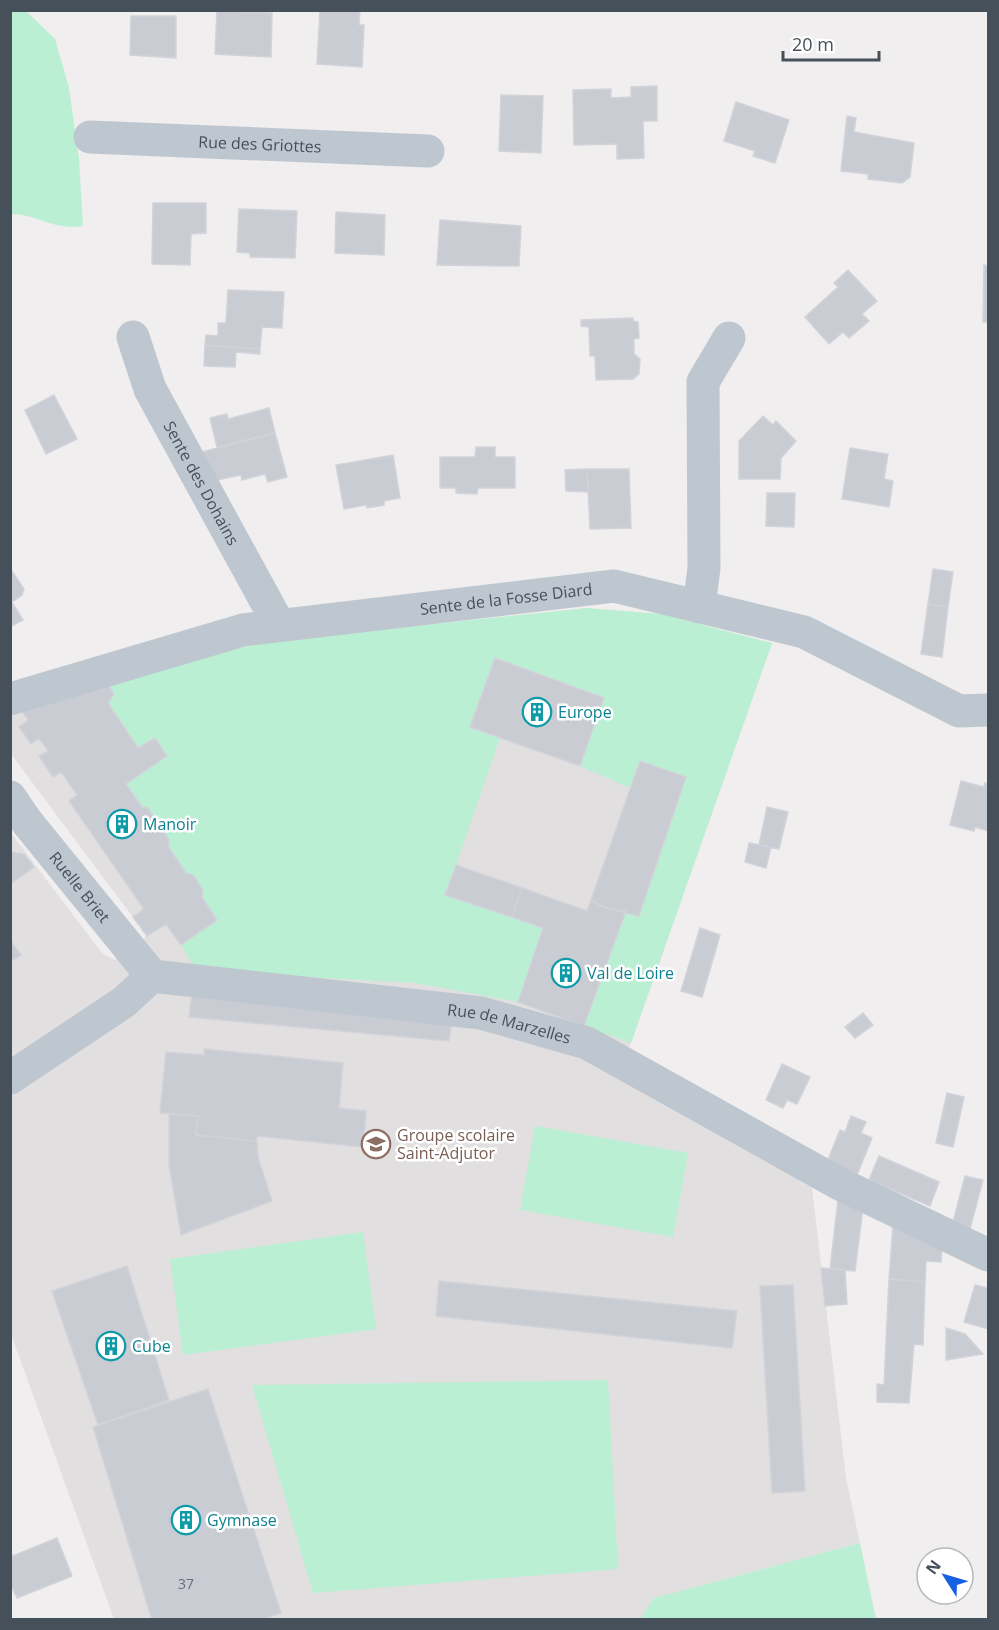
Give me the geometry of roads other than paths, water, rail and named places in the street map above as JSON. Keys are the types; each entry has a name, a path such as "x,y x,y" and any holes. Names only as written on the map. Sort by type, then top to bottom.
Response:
{"street":[{"name":"Rue des Griottes","path":"90,137 428,151"},
{"name":"Sente des Dohains","path":"133,337 150,389 279,625"},
{"path":"699,607 704,568 703,382 729,338"},
{"name":"Sente de la Fosse Diard","path":"10,699 243,630 614,586 804,632 959,711 988,710"},
{"name":"Ruelle Briet","path":"10,797 27,822 152,976"},
{"path":"10,1078 124,1002 152,976"},
{"name":"Rue de Marzelles","path":"152,976 481,1012 587,1043 838,1183 988,1255"}],"place":[{"name":"Europe","path":"537,712"},
{"name":"Manoir","path":"122,824"},
{"name":"Val de Loire","path":"566,973"},
{"name":"Groupe scolaire Saint-Adjutor","path":"376,1144"},
{"name":"Cube","path":"111,1346"},
{"name":"Gymnase","path":"186,1520"}]}
